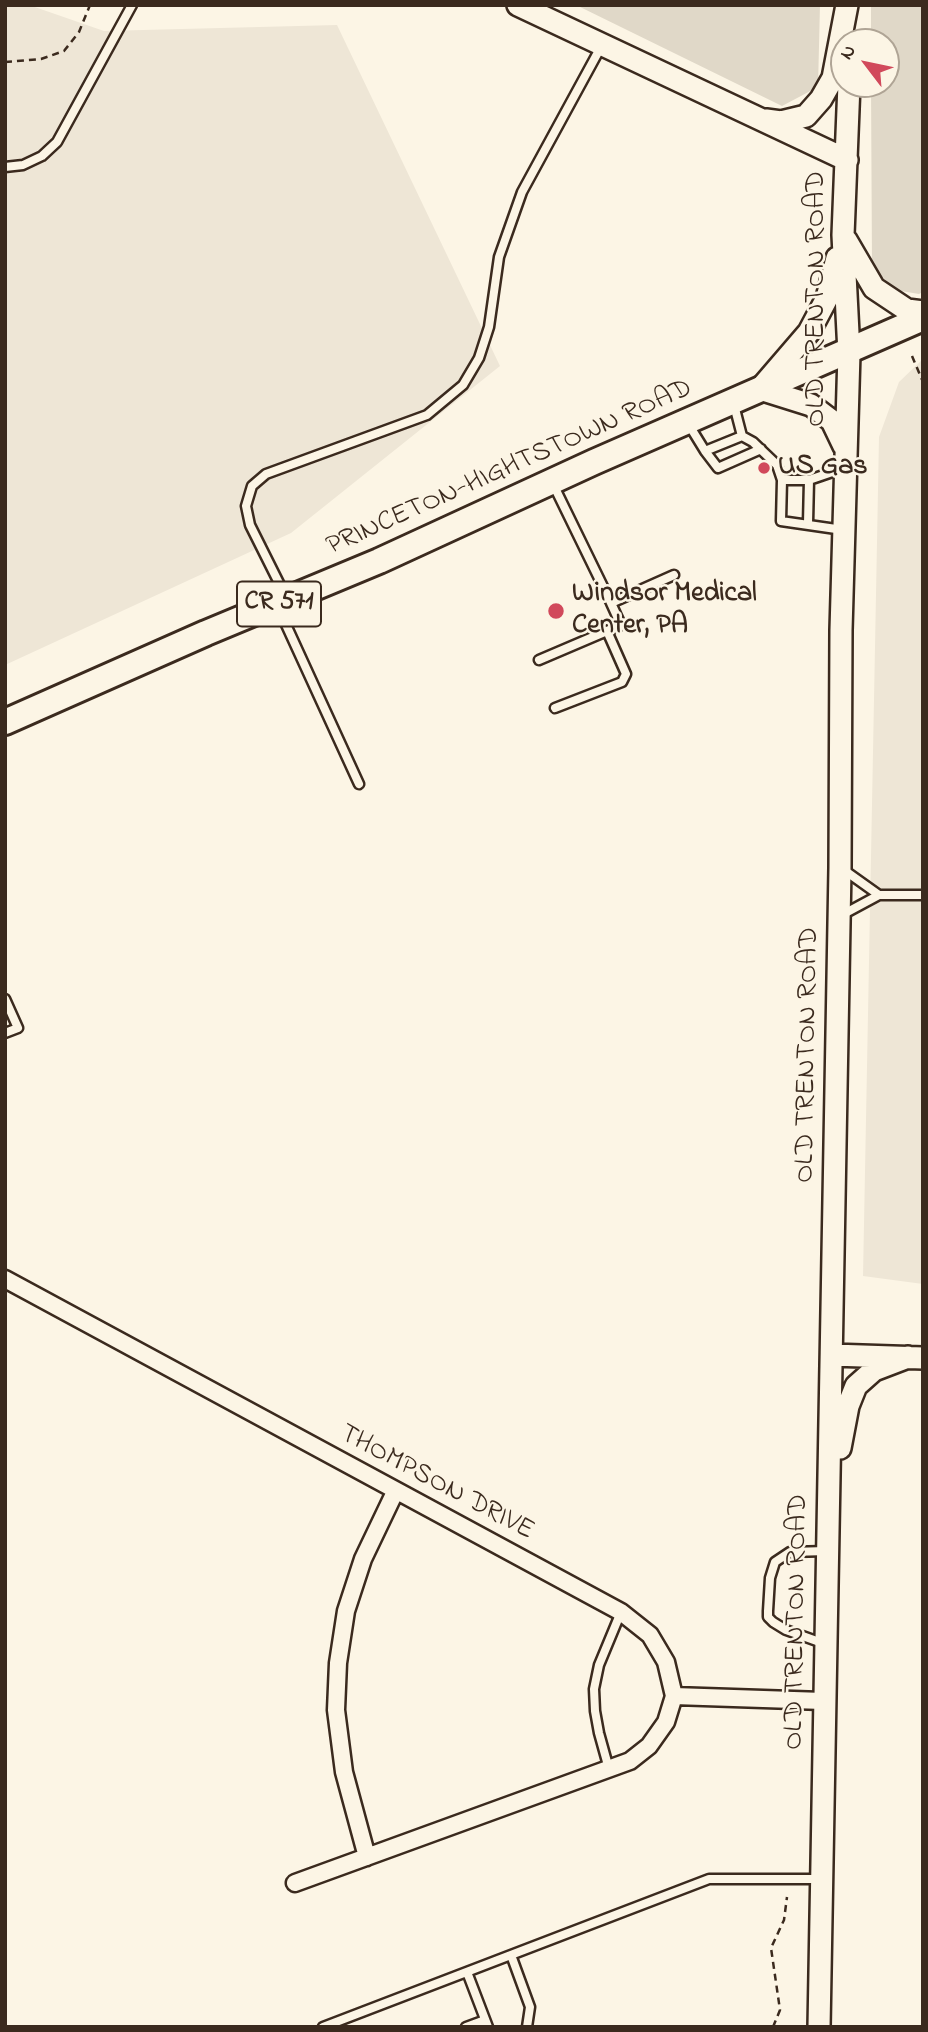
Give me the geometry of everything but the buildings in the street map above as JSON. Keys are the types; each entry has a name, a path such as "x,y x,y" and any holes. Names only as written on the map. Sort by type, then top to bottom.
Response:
{"main road":[{"path":"518,5 847,160"},
{"path":"757,118 781,122 806,116 821,99 833,78 849,5"},
{"path":"849,5 849,28"},
{"name":"OLD TRENTON ROAD","path":"819,2027 840,868 844,458 849,352 843,235 849,98"},
{"path":"843,235 874,288 907,310 923,312"},
{"path":"843,235 827,298 809,332 760,389 811,405 832,421 844,458"},
{"name":"PRINCETON-HIGHTSTOWN ROAD","path":"5,722 206,633 282,603 923,318"},
{"path":"832,1355 915,1358"},
{"path":"828,1516 848,1406 856,1386 874,1370 915,1358"}],"street":[{"name":"THOMPSON DRIVE","path":"5,1279 621,1612 650,1635 666,1662 674,1696"},
{"path":"367,1857 344,1772 336,1710 338,1663 346,1611 363,1559 395,1492"},
{"path":"295,1883 630,1761 649,1746 666,1722 674,1696 824,1701"}],"lane":[{"path":"5,167 33,161 57,142 132,5"},
{"path":"359,784 250,524 246,506 251,486 266,474 427,415 463,385 479,358 489,327 499,257 522,192 602,45"},
{"path":"733,401 742,436 753,442 777,465 782,480 781,520 843,530"},
{"path":"687,422 718,468 761,449"},
{"path":"705,451 742,436"},
{"path":"782,480 809,480 844,458"},
{"path":"808,523 809,480"},
{"path":"539,660 621,625 552,481"},
{"path":"611,603 674,575"},
{"path":"555,708 622,682 626,674 607,631"},
{"path":"840,868 878,895"},
{"path":"839,917 878,895 923,895"},
{"path":"5,999 18,1028 5,1033"},
{"path":"825,1644 786,1630 768,1617 768,1611 770,1578 775,1562 790,1552 827,1551"},
{"path":"609,1769 594,1711 594,1689 599,1665 621,1612"},
{"path":"323,2027 709,1879 822,1878"},
{"path":"511,1955 530,2007 527,2027"},
{"path":"466,2027 486,2023 467,1972"}],"path":[{"path":"5,62 41,58 64,51 79,32 90,5"},
{"path":"912,356 923,382"},
{"path":"774,2027 780,2010 771,1948 784,1920 787,1896"}],"shaded area":[{"path":"5,5 29,5 104,31 337,25 500,366 291,533 5,665"},
{"path":"576,5 820,5 818,87 782,106"},
{"path":"871,5 923,5 923,292 919,294 895,290 872,266 871,98 900,98 900,28 871,28"},
{"path":"923,359 923,1284 863,1276 879,437 899,382"}],"place":[{"name":"US Gas","path":"764,468"},
{"name":"Windsor Medical Center, PA","path":"556,611"}]}
